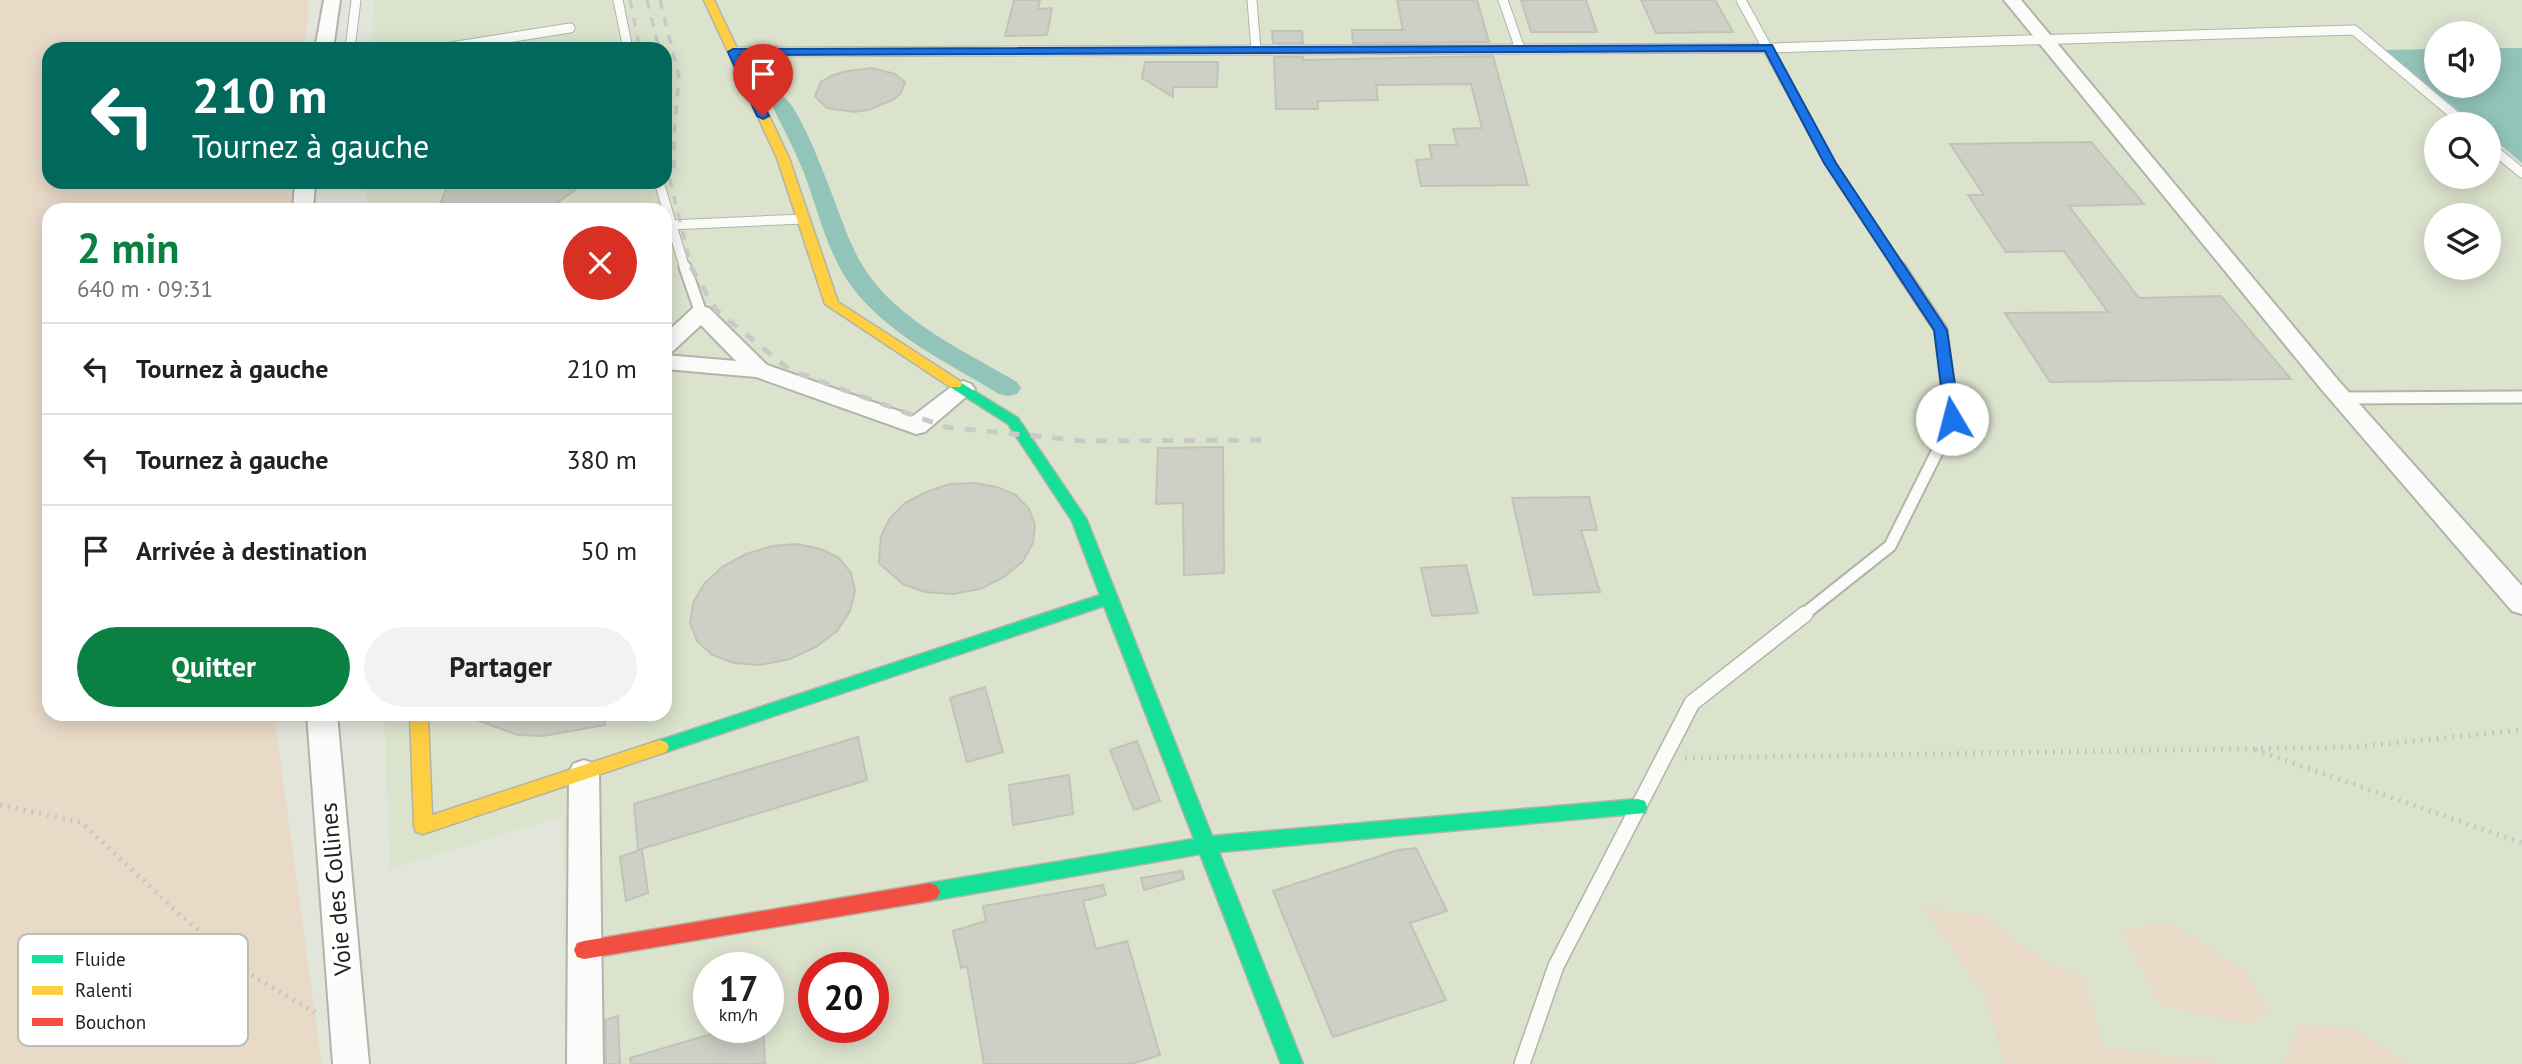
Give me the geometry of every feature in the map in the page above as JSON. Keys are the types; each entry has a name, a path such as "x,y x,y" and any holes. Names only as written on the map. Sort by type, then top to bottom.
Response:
{"street":[{"path":"325,42 332,0"},
{"path":"709,0 783,158 832,304 1013,421 1079,520 1292,1064"},
{"path":"2012,0 2342,398 2522,604"},
{"path":"672,340 701,313 759,370"},
{"path":"672,363 759,370 916,426 963,388"},
{"path":"419,721 423,826 1110,598"},
{"name":"Voie des Collines","path":"323,721 351,1064"},
{"path":"584,772 585,1064"},
{"path":"584,950 1206,845 1638,807"}],"lane":[{"path":"351,42 356,0"},
{"path":"618,0 627,42"},
{"path":"1252,0 1256,50"},
{"path":"1503,0 1520,49"},
{"path":"1522,1064 1556,966 1692,703 1890,546 1952,419 1941,330 1830,163 1741,0"},
{"path":"482,42 570,28"},
{"path":"733,52 1768,48 2354,30 2451,112"},
{"path":"2501,156 2522,173"},
{"path":"672,225 803,219"},
{"path":"672,231 701,313"},
{"path":"2342,398 2522,397"}],"path":[{"path":"1663,758 2355,747 2522,730"},
{"path":"2252,749 2522,843"},
{"path":"0,805 81,822 203,934"},
{"path":"248,972 321,1015 347,1015"}],"shaded area":[{"path":"0,0 309,0 306,42 42,42 42,189 292,189 291,203 42,203 42,721 275,721 322,1064 0,1064"},
{"path":"374,0 2522,0 2522,1064 565,1064 563,816 390,869 384,721 672,721 672,203 366,203 365,189 672,189 672,42 371,42"},
{"path":"1922,907 1983,916 2051,965 2083,977 2105,1048 2219,1061 2220,1064 2004,1064 1984,993"},
{"path":"2169,922 2246,971 2268,1010 2249,1024 2160,1005 2122,930"},
{"path":"2298,1024 2358,1030 2409,1064 2284,1064"}],"water":[{"path":"2501,48 2522,48 2522,163 2501,145 2501,112 2460,112 2443,98 2501,98"},
{"path":"2424,49 2424,82 2385,50"}],"building":[{"path":"1014,0 1040,0 1038,9 1052,8 1047,35 1005,36"},
{"path":"1397,0 1477,0 1489,42 1353,43 1352,30 1403,30"},
{"path":"1521,0 1586,0 1597,32 1531,32"},
{"path":"1641,0 1715,0 1733,32 1656,33"},
{"path":"1272,31 1302,31 1303,43 1273,43"},
{"path":"1493,56 1528,185 1421,186 1416,160 1432,159 1429,145 1457,145 1453,129 1482,128 1471,84 1376,85 1378,100 1318,101 1318,109 1276,109 1274,57 1303,57 1303,60"},
{"path":"1145,62 1218,62 1217,87 1173,87 1173,97 1142,78"},
{"path":"871,68 895,74 905,82 901,93 893,100 868,110 854,112 827,108 815,96 821,82 831,76"},
{"path":"2091,142 2144,204 2069,206 2139,298 2221,296 2291,379 2050,382 2005,313 2108,312 2064,251 2006,252 1968,195 1984,195 1950,144"},
{"path":"446,189 576,189 557,203 441,203"},
{"path":"1223,447 1224,573 1184,575 1183,503 1156,504 1158,448"},
{"path":"974,483 997,487 1016,495 1029,509 1035,525 1033,543 1023,561 1004,577 980,589 952,594 925,592 903,584 879,563 881,536 890,518 905,503 950,484"},
{"path":"1589,497 1597,530 1581,530 1600,592 1534,595 1512,498"},
{"path":"797,544 821,549 839,558 851,573 855,591 850,611 837,631 816,647 790,659 761,665 734,663 712,655 697,641 690,623 693,603 704,584 722,567 746,554 772,546"},
{"path":"1466,565 1478,613 1432,616 1421,568"},
{"path":"985,687 1003,752 967,762 950,698"},
{"path":"479,721 605,721 605,725 543,736 518,735"},
{"path":"858,737 867,780 638,850 634,804"},
{"path":"1137,741 1160,801 1134,810 1110,750"},
{"path":"1069,775 1073,814 1013,825 1009,785"},
{"path":"1416,848 1447,911 1410,923 1446,1000 1333,1037 1273,891 1398,850"},
{"path":"642,849 648,893 626,901 620,857"},
{"path":"1182,871 1184,879 1144,890 1141,878"},
{"path":"1103,885 1106,895 1083,901 1096,949 1127,941 1160,1055 1132,1064 984,1064 967,966 961,968 953,931 986,921 983,906"},
{"path":"618,1016 620,1064 606,1064 605,1020"},
{"path":"693,1039 693,1043 764,1043 765,1064 631,1064 630,1058"}],"waterway":[{"path":"779,100 810,164 847,261 863,286 894,316 912,329 1008,388"}],"railway":[{"path":"630,0 639,42"},
{"path":"647,0 657,42"},
{"path":"660,0 670,42"},
{"path":"672,49 679,77 674,134 674,176"},
{"path":"672,189 692,269"},
{"path":"692,269 716,310 790,370 945,427 1084,441 1266,440"}],"traffic: fast":[{"path":"955,384 1013,421 1079,520 1292,1064"},
{"path":"660,747 1110,598"},
{"path":"930,892 1206,845 1638,807"}],"traffic: slow":[{"path":"709,0 783,158 832,304 955,384"},
{"path":"419,721 423,826 660,747"}],"traffic: jam":[{"path":"584,950 930,892"}],"route":[{"path":"763,116 733,52 1768,48 1830,163 1941,330 1952,419"}]}
